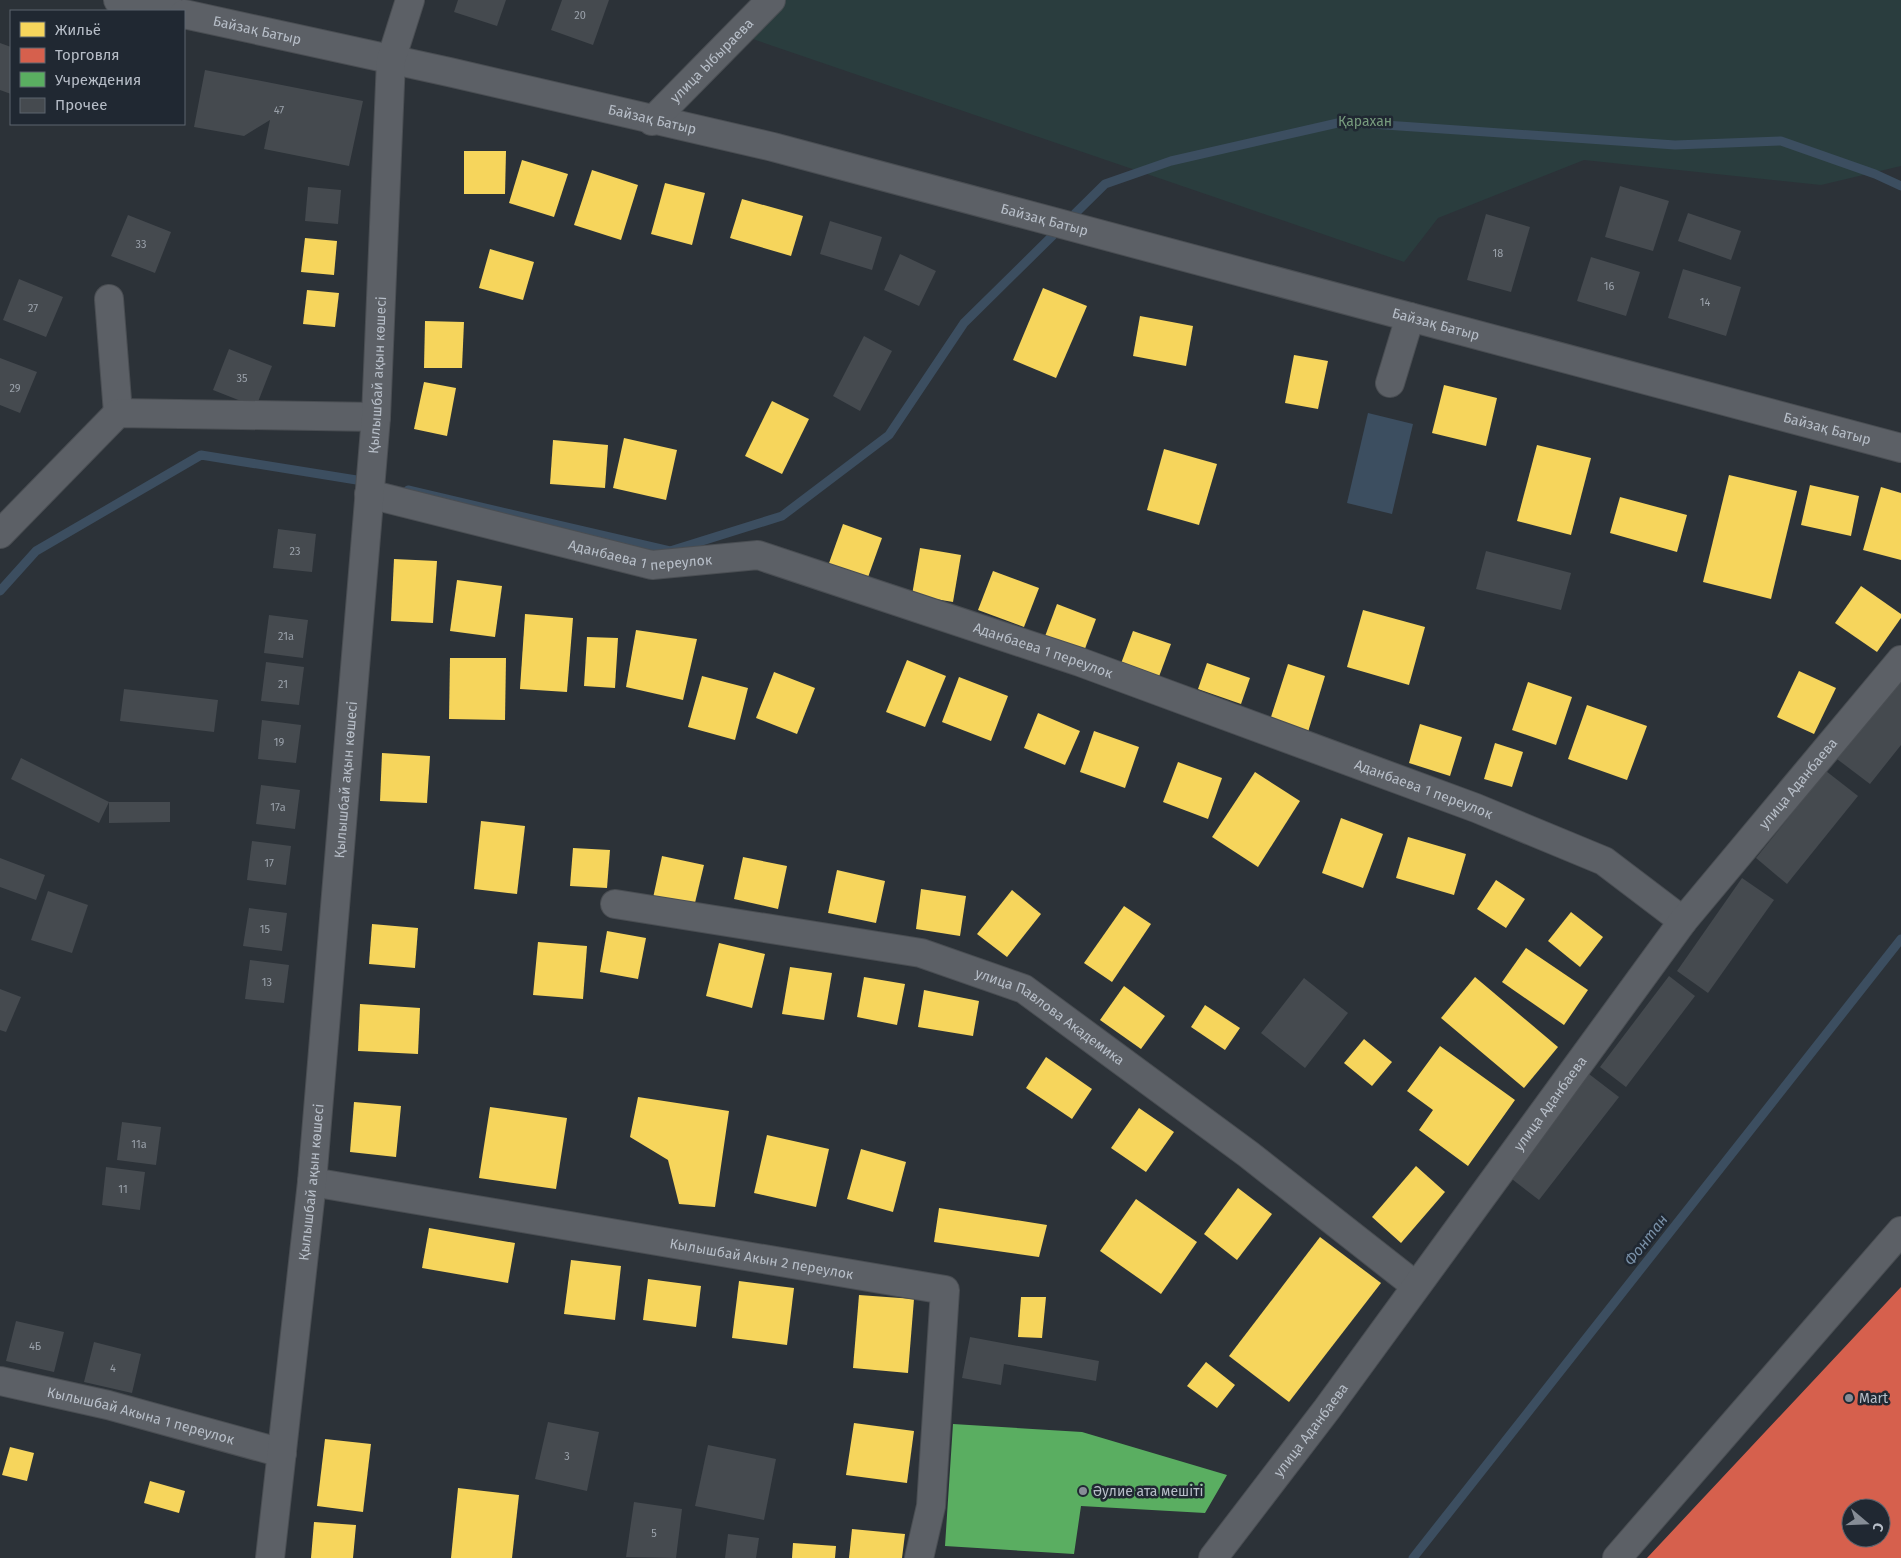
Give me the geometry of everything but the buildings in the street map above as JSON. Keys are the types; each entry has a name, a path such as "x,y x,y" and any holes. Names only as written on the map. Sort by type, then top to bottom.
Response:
{"street":[{"path":"118,0 167,10"},
{"name":"Қылышбай ақын көшесі","path":"270,1558 312,1182 376,417 392,60 410,0"},
{"name":"улица Ыбыраева","path":"652,121 771,0"},
{"name":"Байзақ Батыр","path":"185,14 782,150 1901,448"},
{"path":"110,299 118,412"},
{"path":"1390,383 1410,317"},
{"path":"0,534 118,412 376,417"},
{"name":"Аданбаева 1 переулок","path":"369,494 652,565 758,555 1080,662 1476,808 1604,861 1683,921"},
{"name":"улица Аданбаева","path":"1213,1558 1328,1409 1683,921 1901,660"},
{"name":"улица Павлова Академика","path":"614,904 921,953 1024,989 1248,1154 1416,1286"},
{"name":"Кылышбай Акын 2 переулок","path":"312,1182 945,1290 931,1506 919,1558"},
{"path":"1617,1558 1901,1231"},
{"name":"Кылышбай Акына 1 переулок","path":"0,1381 108,1405 282,1453"}],"green space":[{"name":"Қарахан","path":"774,0 1901,0 1901,166 1821,185 1584,160 1438,218 1404,262 741,35"}],"water":[{"path":"1368,413 1413,424 1392,514 1347,503"}],"waterway":[{"path":"408,490 670,551 782,516 889,435 964,323 1105,184 1171,161 1342,122 1675,145 1781,141 1875,174 1901,186"},
{"path":"0,591 36,551 201,455 369,482"},
{"name":"Фонтан","path":"1413,1558 1901,939"}],"place":[{"name":"Mart","path":"1849,1398"},
{"name":"Әулие ата мешіті","path":"1083,1491"}]}
